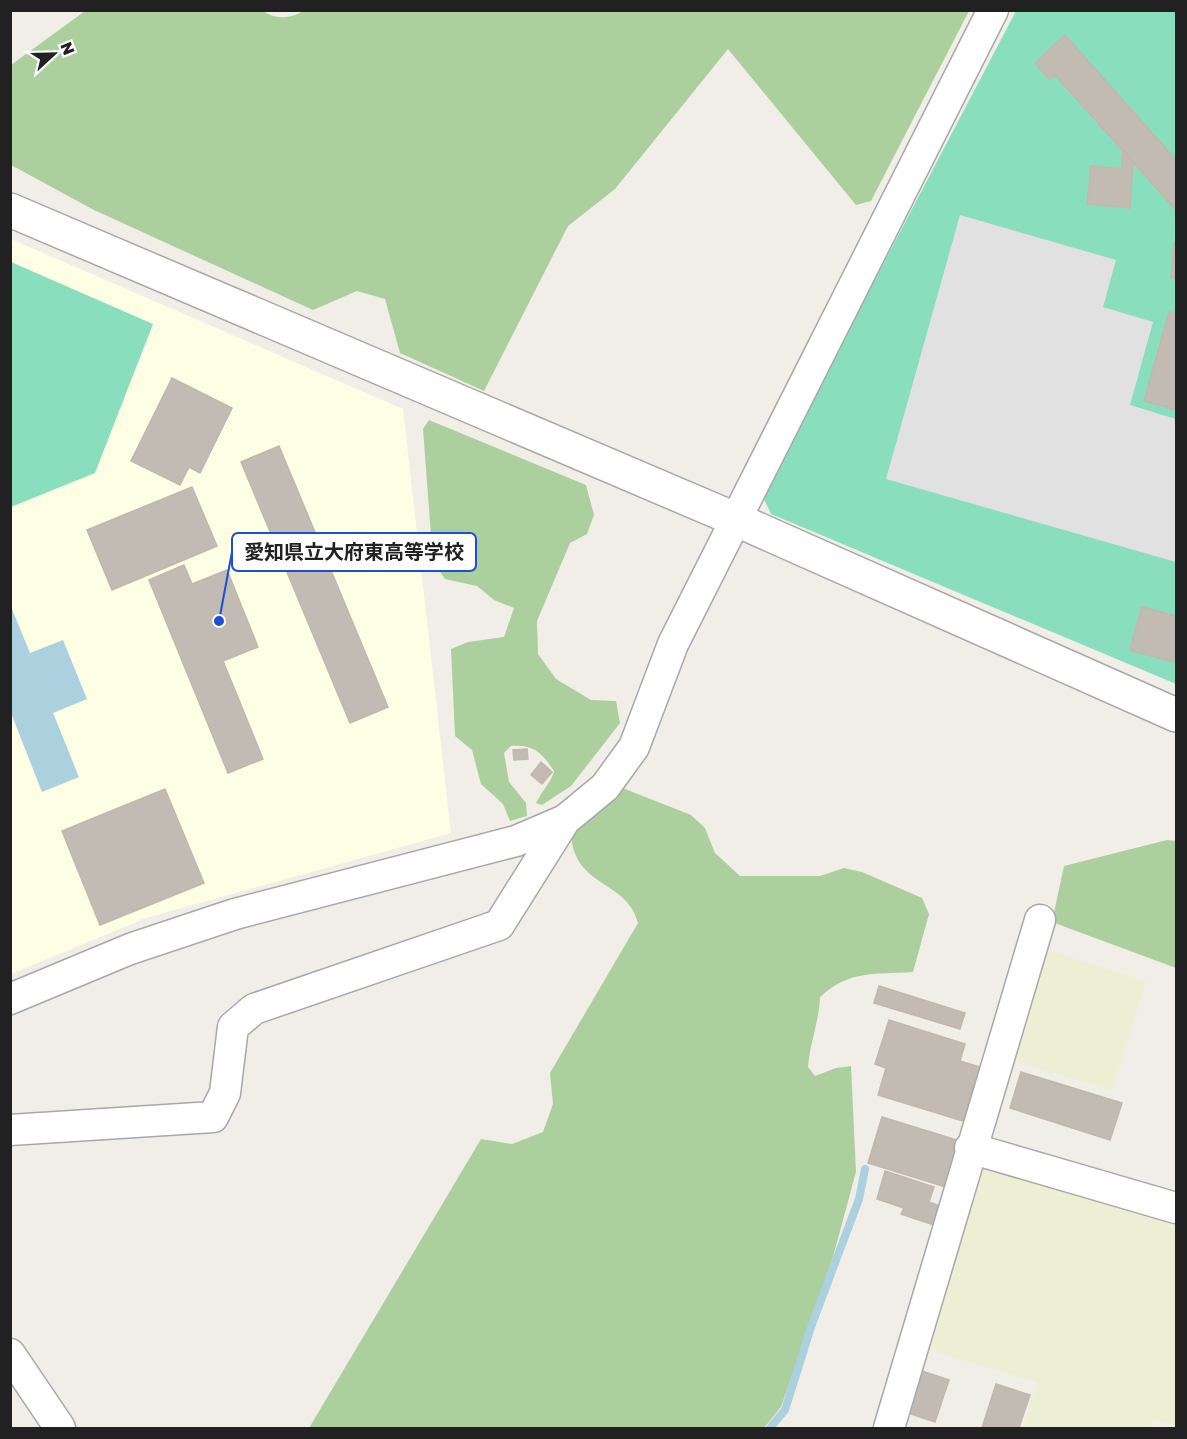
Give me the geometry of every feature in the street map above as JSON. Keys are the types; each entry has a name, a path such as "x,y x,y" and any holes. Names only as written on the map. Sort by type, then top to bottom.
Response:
{"street":[{"path":"10,999 130,949 235,914 516,842 565,820 605,787 634,747 673,644 993,10"},
{"path":"10,210 737,520 1176,715"},
{"path":"10,1130 213,1117 225,1094 233,1027 254,1009 499,925 565,820"},
{"path":"889,1428 970,1148 1040,920"},
{"path":"970,1148 1176,1208"},
{"path":"10,1354 60,1428"}],"shaded area":[{"path":"960,215 1116,260 1103,307 1153,322 1130,405 1176,419 1176,562 886,479"},
{"path":"11,239 403,409 451,833 146,918 11,974"},
{"path":"1043,949 1146,981 1112,1091 1009,1059"},
{"path":"987,1162 1176,1221 1176,1426 1153,1419 1150,1428 1023,1428 1037,1383 924,1348 979,1166"}],"green space":[{"path":"262,10 278,17 294,15 304,10 969,11 871,201 856,205 728,49 615,189 568,226 484,391 400,353 385,299 357,291 313,310 94,210 11,165 11,65 85,11"},
{"path":"1016,11 1176,11 1176,684 771,514 762,495"},
{"path":"11,262 153,324 95,473 11,507"},
{"path":"429,420 586,485 594,515 587,534 570,543 537,621 538,654 556,679 591,700 616,701 620,723 571,786 542,805 536,803 554,771 532,748 511,746 504,753 509,782 526,803 527,816 510,821 503,804 481,784 472,750 455,736 451,649 468,642 504,637 514,608 494,600 477,586 445,579 433,562 423,429"},
{"path":"620,787 691,815 705,828 715,853 740,876 820,876 844,868 862,872 922,898 929,914 913,972 864,975 842,982 820,997 808,1067 815,1076 836,1068 851,1066 856,1172 833,1257 781,1407 764,1428 309,1428 481,1139 512,1144 543,1132 553,1104 550,1073 638,923 632,909 624,899 590,874 581,864 574,851 571,833 611,801"},
{"path":"1167,840 1176,841 1176,968 1052,922 1064,866"}],"water":[{"path":"10,604 30,653 63,640 87,699 53,713 79,777 42,792 11,713"}],"building":[{"path":"1065,35 1176,160 1176,210 1055,75 1050,80 1035,63"},
{"path":"1123,150 1133,162 1130,208 1087,204 1091,166 1122,169"},
{"path":"1174,243 1176,243 1176,279 1171,278"},
{"path":"1169,312 1176,314 1176,410 1144,401"},
{"path":"172,378 232,408 200,473 189,467 180,485 131,461"},
{"path":"279,446 388,707 350,723 241,462"},
{"path":"192,487 217,546 112,590 87,530"},
{"path":"184,565 192,584 227,570 258,647 223,661 263,759 228,773 149,580"},
{"path":"1142,607 1176,616 1176,650 1173,662 1130,650"},
{"path":"527,749 528,759 514,760 513,750"},
{"path":"541,762 552,772 542,784 531,775"},
{"path":"165,789 204,883 100,925 62,831"},
{"path":"879,986 965,1013 960,1029 874,1003"},
{"path":"889,1020 965,1044 960,1061 980,1067 963,1121 878,1095 886,1068 875,1064"},
{"path":"1021,1072 1122,1103 1110,1140 1010,1108"},
{"path":"882,1117 960,1141 946,1187 868,1163"},
{"path":"885,1171 934,1187 929,1202 940,1206 934,1225 901,1214 904,1208 877,1199"},
{"path":"919,1370 949,1380 935,1422 905,1412"},
{"path":"996,1384 1030,1395 1019,1428 982,1428"}],"waterway":[{"path":"770,1428 785,1410 811,1327 859,1199 865,1169"}],"place":[{"name":"愛知県立大府東高等学校","path":"219,621"}]}
